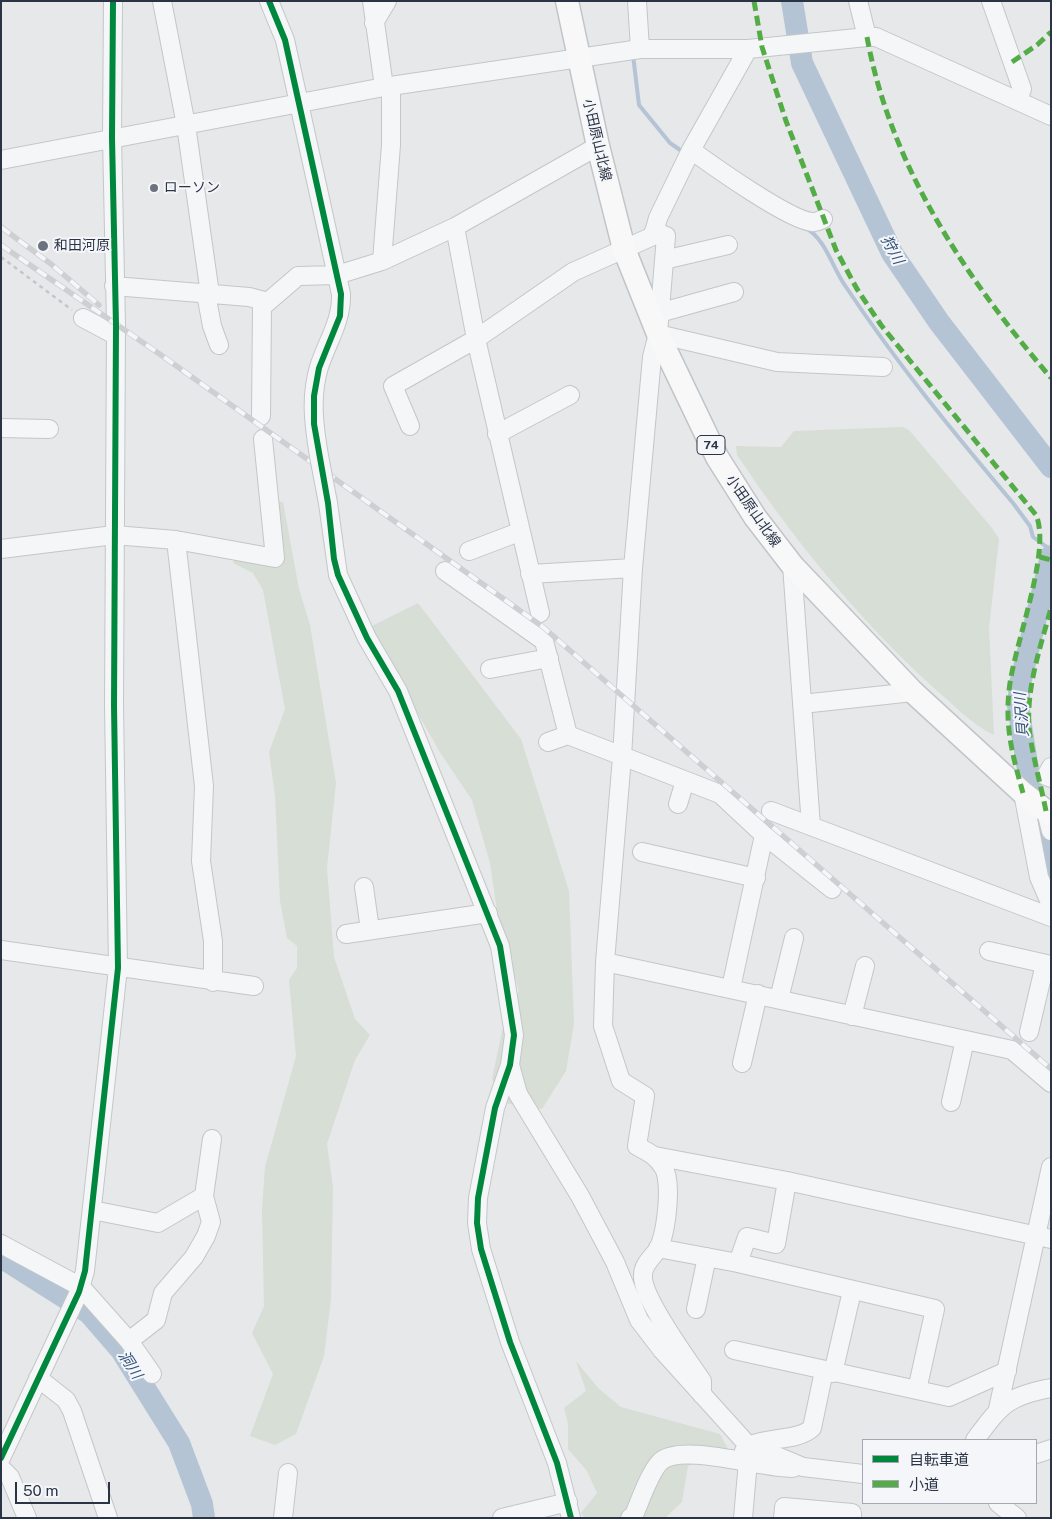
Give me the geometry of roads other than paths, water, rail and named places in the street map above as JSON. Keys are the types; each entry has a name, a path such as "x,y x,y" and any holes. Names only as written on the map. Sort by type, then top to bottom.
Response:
{"main road":[{"name":"小田原山北線","path":"567,1 598,146 624,249 717,456 755,517 792,565 913,692 1049,819"}],"street":[{"path":"1,1458 8,1426 38,1378 80,1289 92,1210 118,968 112,1"},
{"path":"162,1 186,125 212,326 219,345"},
{"path":"269,1 285,40 342,306 319,368 314,396 314,424 338,575 367,638 398,691 488,912 500,946 508,988 514,1035 510,1064 494,1108 478,1198 477,1223 481,1249 510,1342 557,1463 569,1510 502,1518"},
{"path":"372,1 374,23 388,87 391,145 382,261"},
{"path":"374,23 387,1"},
{"path":"637,1 640,50"},
{"path":"858,1 867,37"},
{"path":"991,1 1022,89 1018,101"},
{"path":"1,160 388,87 580,58 640,50 748,49 867,37 876,37 1051,116"},
{"path":"410,426 393,386 476,339 573,272 652,236 691,150 748,49"},
{"path":"261,416 262,306 298,276 336,275 382,261 455,227 598,146"},
{"path":"691,150 797,218 813,223 823,219"},
{"path":"455,227 476,339 519,532 540,613"},
{"path":"654,230 666,236 658,324 652,357 633,568 622,757 605,962 603,1026 621,1080 645,1096 637,1146 655,1156 788,1181 1044,1238"},
{"path":"664,260 728,245"},
{"path":"114,286 250,297 268,302"},
{"path":"658,324 734,292"},
{"path":"83,318 115,335"},
{"path":"658,324 777,362 883,367"},
{"path":"497,434 570,395"},
{"path":"1,428 49,429"},
{"path":"1,549 114,535 176,540 275,558 264,439"},
{"path":"469,551 519,532"},
{"path":"176,540 204,786 201,861 213,941 213,982"},
{"path":"792,565 811,826"},
{"path":"530,574 633,568"},
{"path":"445,571 546,650 568,735"},
{"path":"490,669 546,650"},
{"path":"802,704 913,692"},
{"path":"548,742 568,735 720,794 764,835 832,889"},
{"path":"1051,767 1046,776 1051,778"},
{"path":"678,804 685,781"},
{"path":"1023,793 1040,877 1051,905"},
{"path":"770,811 1051,917"},
{"path":"731,988 764,835"},
{"path":"642,852 756,878"},
{"path":"364,887 370,930"},
{"path":"346,934 488,912"},
{"path":"779,999 794,938"},
{"path":"1,950 213,982 254,986"},
{"path":"989,951 1048,964 1029,1032"},
{"path":"605,962 1012,1050 1048,1076"},
{"path":"852,1016 865,966"},
{"path":"742,1063 758,994"},
{"path":"951,1102 965,1040"},
{"path":"510,1064 518,1094 580,1196 615,1262 639,1320 662,1350 746,1448 780,1468 803,1467 862,1474"},
{"path":"129,1341 156,1320 163,1293 194,1257 206,1236 211,1222 204,1196 212,1139"},
{"path":"655,1156 665,1169 668,1193 658,1248 647,1262 642,1274 646,1292 702,1381 702,1395"},
{"path":"998,1409 1044,1238 1051,1167"},
{"path":"738,1263 746,1236 776,1244 788,1181"},
{"path":"92,1210 158,1223 204,1196"},
{"path":"1,1244 80,1289 129,1341 152,1374"},
{"path":"658,1248 738,1263 935,1309 917,1390"},
{"path":"696,1309 707,1257"},
{"path":"630,1518 634,1515 659,1463 671,1455 746,1448 761,1441 798,1435 812,1428 852,1291"},
{"path":"734,1350 828,1372 950,1397 1007,1370"},
{"path":"38,1378 66,1400 72,1411 108,1518"},
{"path":"976,1439 998,1409 1015,1397 1051,1388"},
{"path":"743,1518 746,1448"},
{"path":"1037,1454 1051,1449"},
{"path":"1,1468 10,1477 27,1518"},
{"path":"283,1518 288,1474"},
{"path":"999,1504 1017,1518"},
{"path":"783,1518 784,1508 852,1514 852,1518"}],"waterway":[{"name":"狩川","path":"792,1 802,63 892,253 939,322 1051,467"},
{"path":"633,55 639,105 670,143 683,152"},
{"path":"806,228 813,233 823,246 863,313 904,368 1013,503 1030,526 1033,537 1051,550"},
{"name":"貝沢川","path":"1051,556 1020,684 1018,706 1030,783 1051,875"},
{"name":"洞川","path":"1,1257 89,1313 121,1350 179,1443 202,1504 204,1518"}],"railway":[{"path":"1,227 51,264 99,305"},
{"path":"1,245 161,355 543,627 1051,1069"}],"place":[{"name":"ローソン","path":"154,188"},
{"name":"和田河原","path":"43,246"}]}
